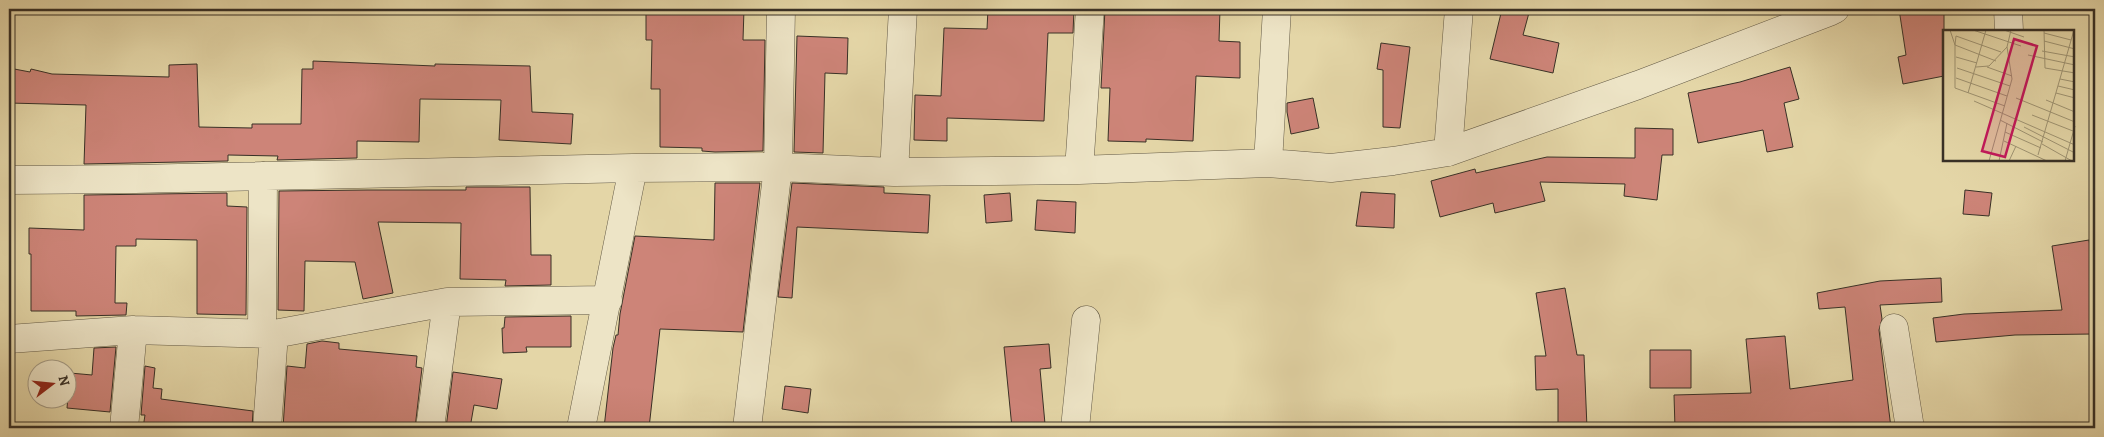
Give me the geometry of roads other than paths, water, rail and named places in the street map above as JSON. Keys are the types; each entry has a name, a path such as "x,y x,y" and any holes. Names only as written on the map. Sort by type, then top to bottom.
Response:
{"street":[{"path":"747,428 778,167 781,9"},
{"path":"894,172 903,9"},
{"path":"1079,170 1090,9"},
{"path":"1268,163 1277,9"},
{"path":"1448,152 1459,9"},
{"path":"9,180 633,168 778,167 894,172 1079,170 1268,163 1331,168 1393,162 1448,152 1638,85 1835,9"},
{"path":"2008,9 2009,30"},
{"path":"582,428 633,168"},
{"path":"263,176 268,334 267,428"},
{"path":"9,339 133,330 268,334 447,302 608,300"},
{"path":"430,428 447,302"},
{"path":"1075,428 1086,320"},
{"path":"1894,328 1910,428"},
{"path":"124,428 133,330"}]}
